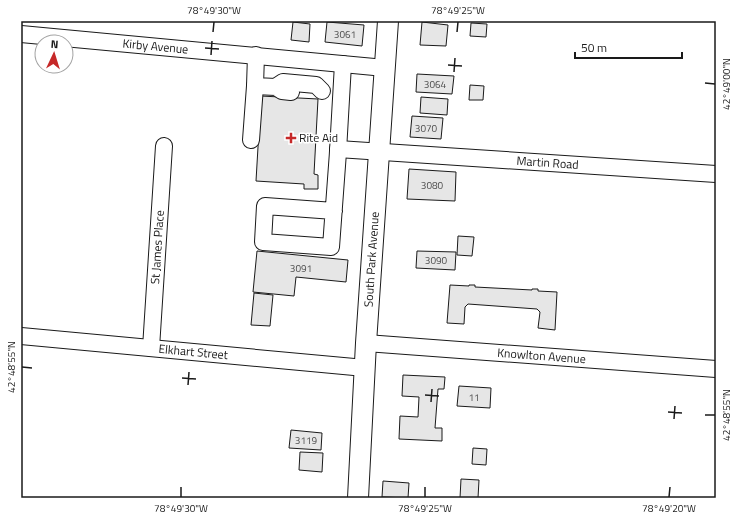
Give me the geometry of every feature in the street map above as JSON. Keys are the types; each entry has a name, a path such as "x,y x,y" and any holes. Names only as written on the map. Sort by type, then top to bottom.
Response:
{"main road":[{"name":"South Park Avenue","path":"358,498 366,343 388,21"}],"street":[{"name":"Kirby Avenue","path":"21,34 385,68"},
{"path":"251,140 256,55"},
{"path":"334,211 265,206 263,242 331,246 334,211 344,64"},
{"path":"276,87 283,82 316,85 322,91"},
{"path":"254,86 276,87 282,91 314,94 322,91 342,92"},
{"name":"St James Place","path":"151,348 164,146"},
{"name":"Martin Road","path":"338,149 716,174"},
{"name":"Elkhart Street","path":"21,336 365,368"},
{"name":"Knowlton Avenue","path":"366,343 716,369"}],"building":[{"path":"293,22 310,24 309,42 291,40"},
{"path":"327,22 364,25 362,46 325,42"},
{"path":"422,22 448,25 446,46 420,45"},
{"path":"471,23 487,24 486,37 470,36"},
{"path":"417,74 454,76 452,94 416,92"},
{"path":"470,85 484,86 483,100 469,100"},
{"path":"261,96 318,99 314,174 318,175 318,189 304,189 304,184 256,181"},
{"path":"421,97 448,99 447,115 420,113"},
{"path":"412,116 443,118 441,139 410,137"},
{"path":"409,169 456,172 455,201 407,199"},
{"path":"458,236 474,237 472,256 457,255"},
{"path":"257,251 348,260 346,282 296,277 294,296 253,292"},
{"path":"417,251 456,252 455,270 416,268"},
{"path":"450,285 475,285 475,287 532,290 538,289 538,291 557,292 555,330 538,328 540,312 537,309 468,304 465,307 464,324 447,323"},
{"path":"254,293 273,295 270,326 251,325"},
{"path":"403,375 445,377 444,389 438,389 435,428 442,428 442,441 399,439 400,416 418,417 419,397 402,396"},
{"path":"459,386 491,388 490,408 457,406"},
{"path":"291,430 322,433 321,450 289,448"},
{"path":"473,448 487,449 486,465 472,464"},
{"path":"300,452 323,453 322,472 299,470"},
{"path":"461,479 479,480 478,498 460,498"},
{"path":"383,481 409,483 408,498 382,497"}],"place":[{"name":"Rite Aid","path":"291,138"}]}
